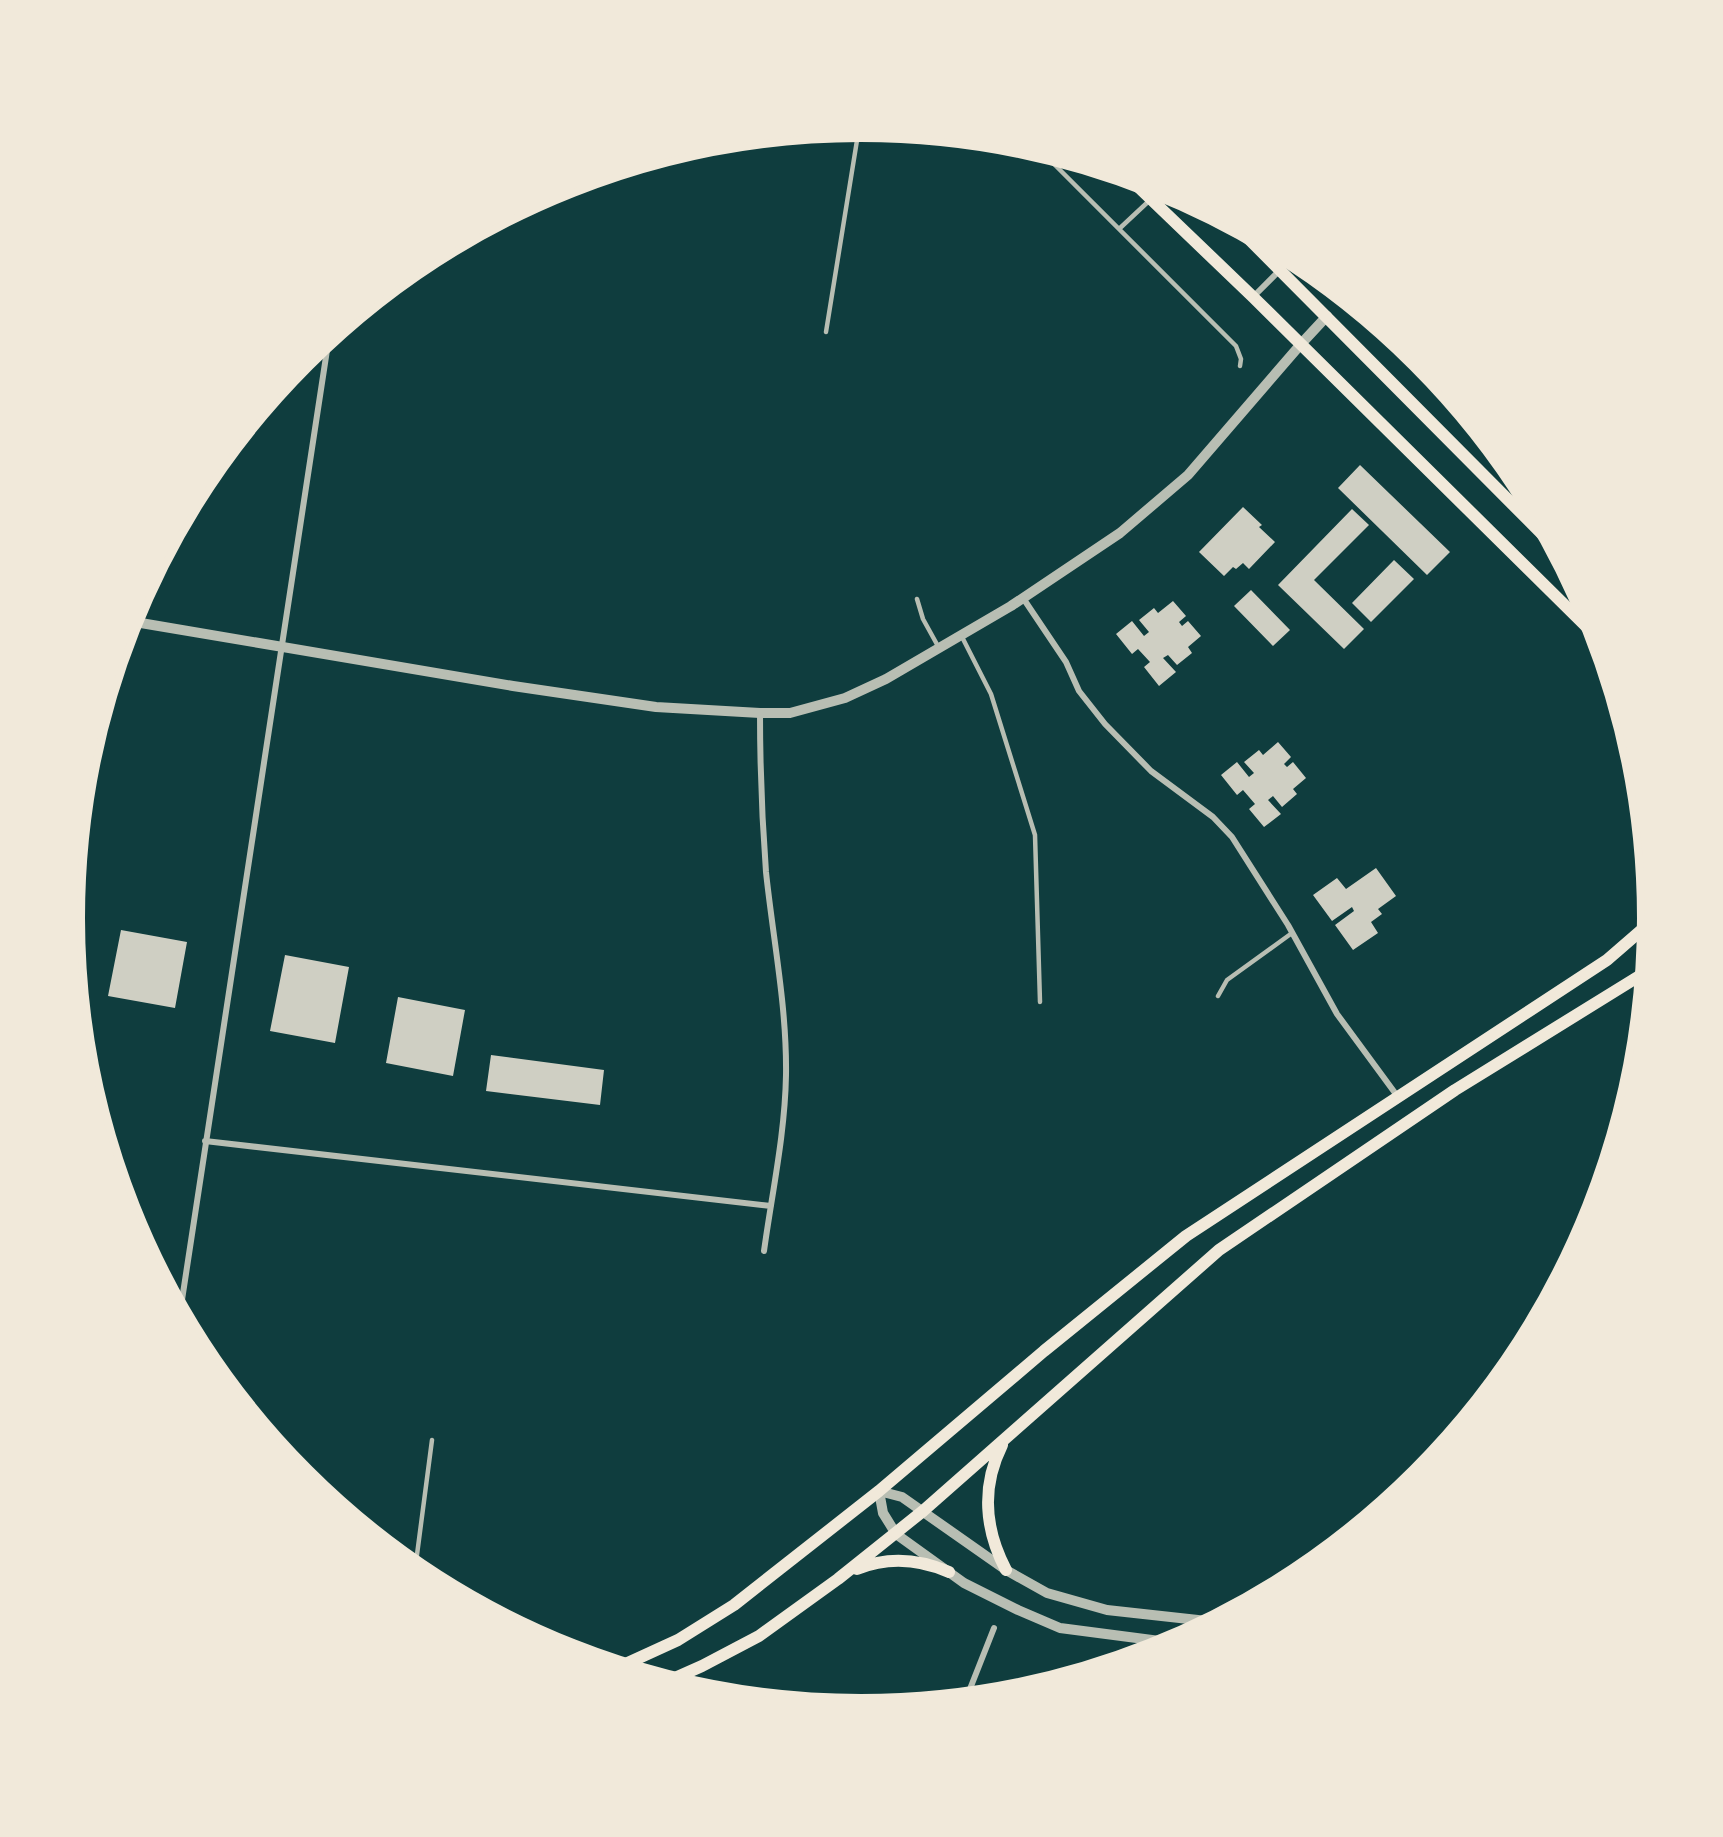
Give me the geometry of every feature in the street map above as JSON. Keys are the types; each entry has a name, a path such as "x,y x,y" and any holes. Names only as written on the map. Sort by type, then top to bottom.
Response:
{"main road":[{"path":"1142,190 1585,625"},
{"path":"1256,246 1537,528"},
{"path":"629,1663 678,1640 734,1605 879,1491 1044,1351 1186,1236 1607,960 1642,930"},
{"path":"678,1677 759,1636 896,1534 1220,1250 1455,1090 1640,975"},
{"path":"1005,1438 991,1473 987,1510 993,1541 1006,1570"},
{"path":"838,1579 852,1571 883,1561 900,1560 925,1564 949,1572"}],"street":[{"path":"1253,297 1286,264"},
{"path":"139,623 513,686 656,707 790,713 845,698 886,679 1023,598 1120,534 1188,475 1327,316"},
{"path":"182,1301 327,351"},
{"path":"1023,598 1066,663 1079,691 1105,724 1151,771 1213,817 1232,837 1292,933 1337,1014 1398,1097"},
{"path":"760,713 766,872 778,958 786,1076 783,1120 764,1251"},
{"path":"205,1142 771,1206"},
{"path":"1158,1641 1060,1628 964,1583 896,1534 883,1513 879,1491 902,1497 1006,1570 1047,1593 1107,1610 1203,1621"},
{"path":"969,1691 994,1628"}],"lane":[{"path":"826,332 857,138"},
{"path":"1052,162 1236,346 1241,359 1240,366"},
{"path":"1119,229 1151,199"},
{"path":"917,599 923,619 939,648"},
{"path":"961,635 991,694 1035,835 1040,1002"},
{"path":"1218,996 1227,980 1292,933"},
{"path":"416,1559 432,1440"}],"building":[{"path":"1360,465 1450,552 1427,575 1338,488"},
{"path":"1243,507 1262,525 1259,527 1275,542 1249,569 1243,563 1236,569 1233,567 1224,576 1199,552"},
{"path":"1352,509 1369,525 1314,580 1364,629 1344,649 1278,585"},
{"path":"1394,560 1414,579 1371,622 1352,603"},
{"path":"1251,590 1290,630 1273,646 1234,606"},
{"path":"1173,601 1186,616 1179,622 1182,626 1188,621 1201,636 1188,647 1192,653 1177,665 1168,655 1163,658 1176,672 1159,686 1144,667 1150,662 1138,649 1132,654 1116,634 1132,621 1144,636 1149,632 1139,620 1154,608 1158,613"},
{"path":"1278,742 1291,757 1284,764 1287,767 1293,762 1306,778 1293,789 1297,794 1282,807 1273,796 1268,800 1281,814 1264,827 1249,809 1255,804 1243,790 1237,795 1221,775 1237,762 1249,777 1254,773 1244,762 1259,750 1263,755"},
{"path":"1376,868 1396,896 1378,909 1382,914 1371,922 1378,933 1353,950 1335,925 1354,911 1352,907 1332,921 1313,895 1337,878 1346,889"},
{"path":"121,930 187,942 175,1008 108,996"},
{"path":"285,955 349,967 335,1043 270,1031"},
{"path":"398,997 465,1010 453,1076 386,1063"},
{"path":"491,1055 604,1070 600,1105 486,1091"}]}
